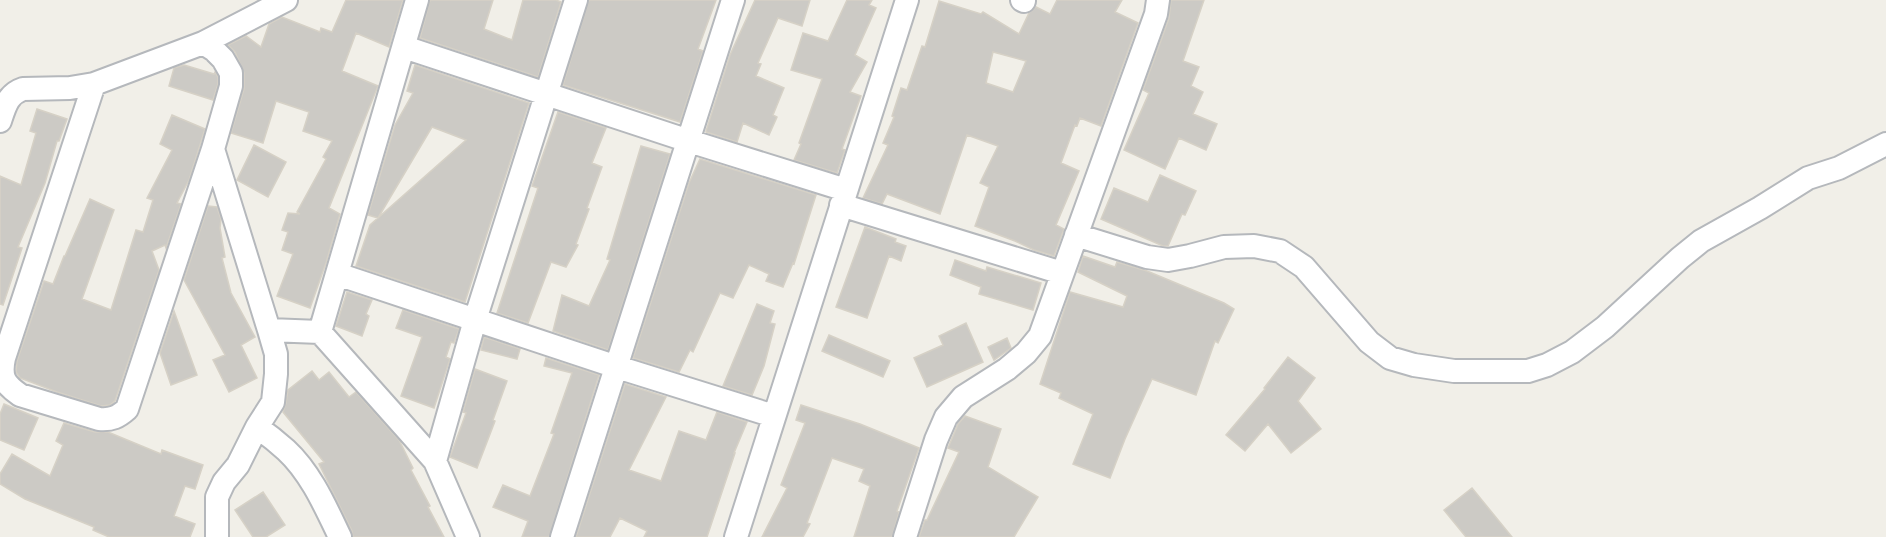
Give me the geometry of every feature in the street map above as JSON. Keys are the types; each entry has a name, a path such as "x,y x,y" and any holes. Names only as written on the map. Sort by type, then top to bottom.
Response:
{"street":[{"path":"0,121 6,101 16,91 70,88 94,84 203,43 286,0"},
{"path":"320,332 417,0"},
{"path":"435,461 475,320 576,0"},
{"path":"562,537 733,0"},
{"path":"736,537 907,0"},
{"path":"905,537 936,440 946,417 963,398 1007,369 1026,353 1040,336 1156,14 1158,0"},
{"path":"94,84 1,369 3,380 20,395 108,420 119,417 127,409 213,149 231,86 231,73 223,59 203,43"},
{"path":"404,47 689,141 1062,273"},
{"path":"1076,235 1147,257 1168,260 1224,247 1254,246 1280,251 1304,267 1369,342 1390,358 1413,365 1454,371 1528,371 1547,365 1572,352 1597,333 1701,241 1808,178 1839,168 1886,144"},
{"path":"213,149 276,354 273,402 257,427 238,465 224,482 217,497 216,526 227,537"},
{"path":"337,274 616,367 774,416"},
{"path":"269,330 320,332 435,461 468,537"},
{"path":"257,427 288,452 306,475 340,537"}],"building":[{"path":"346,0 403,0 389,47 356,33 342,71 378,86 329,208 340,214 310,308 277,296 293,254 282,250 288,232 282,230 288,213 300,214 297,212 326,159 323,157 332,141 303,131 309,112 276,101 263,143 231,133 244,89 244,73 235,52 228,45 246,36 261,47 269,24 282,17 320,32 321,28 332,32"},
{"path":"430,0 493,0 484,29 512,40 523,0 561,2 538,77 420,38"},
{"path":"589,0 716,0 698,49 703,51 680,122 563,85"},
{"path":"755,0 810,0 802,26 778,18 758,63 761,64 756,76 784,88 773,115 777,117 769,135 743,123 737,142 706,131 730,55"},
{"path":"847,0 872,0 869,5 876,8 855,55 867,62 850,92 861,96 842,149 845,150 837,173 794,160 822,79 791,70 803,33 828,41"},
{"path":"1057,0 1122,0 1115,12 1138,23 1101,126 1080,118 1077,126 1075,125 1061,163 1079,171 1056,225 1064,229 1054,256 975,226 989,187 980,183 998,146 967,135 940,214 887,194 882,204 863,198 888,145 883,143 894,117 892,116 901,88 907,90 922,46 925,47 939,1 981,14 983,12 1019,34 1029,13 1036,7 1050,14","holes":["993,52 1026,61 1013,92 986,83"]},
{"path":"1171,0 1204,0 1183,61 1199,67 1191,86 1203,92 1193,114 1217,124 1206,150 1179,138 1165,169 1124,150 1149,93 1143,90 1169,18"},
{"path":"184,65 214,74 215,72 218,84 213,100 169,86 174,68"},
{"path":"415,65 529,103 465,302 356,266 370,225 378,218 368,215 395,125 413,93 407,91","holes":["432,127 466,140 378,218"]},
{"path":"37,109 67,119 59,141 57,141 45,183 18,247 22,248 3,305 0,304 0,176 21,185 36,133 30,131"},
{"path":"558,112 606,128 592,163 602,167 587,208 589,209 576,244 578,245 566,267 551,262 528,323 497,313 538,188 532,186"},
{"path":"172,115 205,129 189,180 177,203 181,204 166,248 165,245 152,251 159,270 115,401 110,405 101,406 20,378 16,372 17,361 44,281 53,284 90,199 114,210 82,299 111,310 136,230 143,232 153,200 147,198 172,150 160,144"},
{"path":"254,145 286,162 268,197 237,180"},
{"path":"641,146 670,154 608,350 553,331 562,295 589,306 610,260 607,259"},
{"path":"700,159 816,195 794,264 783,287 766,281 769,274 749,265 733,298 720,293 693,352 690,350 679,372 633,358 689,183"},
{"path":"1160,175 1196,191 1185,215 1182,214 1168,246 1163,246 1101,219 1114,188 1148,202"},
{"path":"208,206 217,207 221,219 220,228 225,257 222,258 231,293 255,337 241,345 257,378 229,392 213,360 225,355 184,280"},
{"path":"865,227 896,239 895,242 906,246 901,261 889,256 867,318 836,307"},
{"path":"1083,256 1115,267 1117,262 1147,271 1234,309 1218,343 1215,341 1196,395 1152,379 1110,478 1073,464 1093,414 1059,398 1061,393 1040,384 1070,292 1123,307 1127,296 1078,272"},
{"path":"955,260 986,271 987,267 1041,283 1033,310 979,294 981,287 950,275"},
{"path":"347,292 372,300 366,314 369,316 362,336 336,326"},
{"path":"757,304 774,311 770,323 775,324 764,366 752,395 723,386"},
{"path":"403,310 459,329 446,357 450,359 434,408 401,396 422,337 396,328"},
{"path":"174,311 197,375 171,385 160,353"},
{"path":"966,323 983,362 927,387 914,358 943,345 939,336"},
{"path":"829,335 890,361 883,377 822,351"},
{"path":"484,337 520,349 517,359 481,350"},
{"path":"1007,338 1011,348 994,360 988,347"},
{"path":"1288,357 1315,378 1298,401 1321,429 1291,453 1268,424 1245,451 1226,435 1265,389"},
{"path":"546,358 599,375 549,537 522,537 528,521 493,507 503,485 530,496 554,434 551,433 572,373 544,366"},
{"path":"475,369 507,381 477,468 450,457 466,413 463,412"},
{"path":"312,371 319,380 329,372 349,397 356,392 399,440 413,468 411,470 430,506 428,507 444,537 353,537 319,464 324,462 283,412 288,390"},
{"path":"625,384 666,397 629,470 661,481 679,431 706,440 717,412 747,422 734,453 707,537 644,537 647,531 620,518 610,537 576,537"},
{"path":"4,404 38,418 24,450 0,440 0,414"},
{"path":"801,405 860,424 919,448 897,511 899,512 892,537 854,537 870,486 859,481 864,469 832,458 807,523 810,524 803,537 762,537 787,488 781,485 805,423 796,420"},
{"path":"965,416 1001,429 988,467 1038,497 1014,537 919,537 925,520 959,452 948,448 958,424"},
{"path":"64,423 95,432 108,432 161,454 162,450 203,465 195,489 185,486 174,516 195,524 190,537 109,537 93,530 94,527 25,499 0,484 0,474 12,454 50,476 63,445 56,441"},
{"path":"1472,488 1512,537 1466,537 1444,510"},
{"path":"263,492 285,525 266,537 253,537 235,510"}]}
